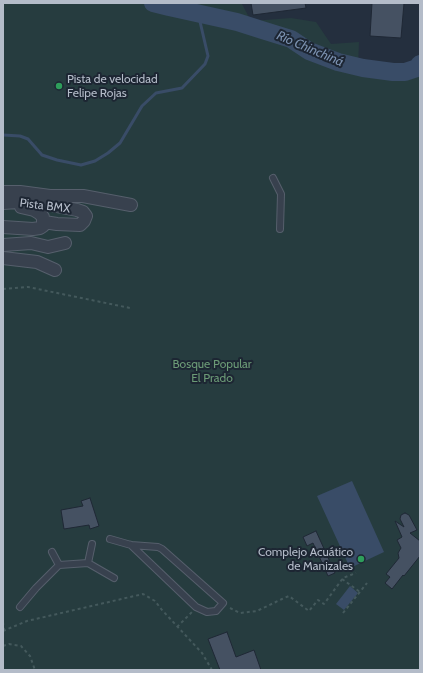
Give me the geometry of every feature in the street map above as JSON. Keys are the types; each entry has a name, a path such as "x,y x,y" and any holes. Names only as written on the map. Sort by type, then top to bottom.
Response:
{"street":[{"name":"Pista BMX","path":"3,192 20,192 50,196 83,196 131,205"},
{"name":"Pista BMX","path":"3,204 32,202 77,210 84,212 86,216 80,225 44,222"},
{"name":"Pista BMX","path":"3,204 34,210 43,217 44,222 43,226 34,229 3,227"},
{"path":"3,245 31,242 48,247 65,243"},
{"path":"3,258 37,262 55,270"}],"lane":[{"path":"273,178 281,194 280,229"},
{"path":"110,539 131,545 158,547 162,549 223,603 216,611 207,612 196,607 131,545"},
{"path":"88,563 92,544"},
{"path":"52,552 59,565"},
{"path":"20,607 36,588 59,565 88,563 114,578"}],"path":[{"path":"3,289 28,287 130,308"},
{"path":"223,603 242,614 257,611 289,596 309,611 318,600 324,604 342,579 356,573"},
{"path":"342,579 360,592"},
{"path":"343,613 367,583"},
{"path":"3,622 4,631 26,621 143,594 155,601 202,653 212,670"},
{"path":"177,627 196,607"},
{"path":"3,646 9,644 20,646 30,656 35,670"}],"green space":[{"name":"Bosque Popular El Prado","path":"3,3 239,3 242,4 251,21 291,18 316,22 331,44 359,42 358,67 393,72 405,72 417,68 420,64 420,670 3,670"}],"water":[{"path":"352,481 384,552 350,568 317,496"},
{"path":"350,586 358,593 344,610 336,604"}],"building":[{"path":"251,3 305,3 306,8 253,15"},
{"path":"372,3 404,3 401,38 370,36"},
{"path":"90,498 99,526 90,529 89,525 64,529 61,510 83,506 81,501"},
{"path":"405,513 409,515 417,530 410,533 420,541 420,556 392,589 385,583 390,577 386,574 399,558 398,553 401,548 397,540 402,537 395,521 404,527 400,519 401,515"},
{"path":"316,531 335,573 328,576 313,543 307,546 303,537"},
{"path":"227,632 236,657 254,650 261,670 220,670 208,639"}],"waterway":[{"name":"Río Chinchiná","path":"153,3 237,22 291,39 309,51 338,62 363,68 405,72 417,68 420,64"},
{"path":"3,135 20,136 28,139 42,155 81,165 95,161 108,153 120,143 142,106 156,93 182,88 205,64 208,56 198,13"}],"place":[{"name":"Pista de velocidad Felipe Rojas","path":"59,86"},
{"name":"Complejo Acuático de Manizales","path":"361,559"}]}
